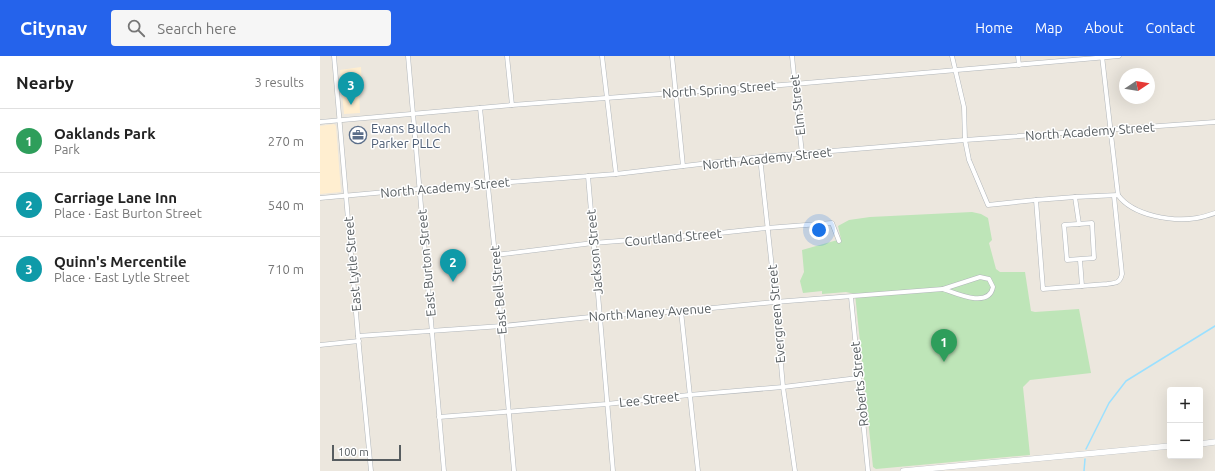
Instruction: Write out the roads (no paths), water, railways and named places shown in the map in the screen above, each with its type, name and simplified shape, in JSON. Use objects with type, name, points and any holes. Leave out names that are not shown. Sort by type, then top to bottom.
[{"type":"street","name":"East Lytle Street","points":[[334,56],[358,341],[371,471]]},
{"type":"street","name":"East Burton Street","points":[[408,56],[444,471]]},
{"type":"street","points":[[507,56],[512,105]]},
{"type":"street","points":[[602,56],[616,174]]},
{"type":"street","points":[[672,56],[683,166]]},
{"type":"street","name":"Elm Street","points":[[792,56],[802,154]]},
{"type":"street","points":[[952,56],[964,107],[965,140],[969,160],[988,205],[1075,197],[1116,196],[1128,206],[1160,217],[1183,219],[1197,218],[1215,213]]},
{"type":"street","points":[[1018,56],[1018,65]]},
{"type":"street","name":"North Spring Street","points":[[320,122],[1119,56]]},
{"type":"street","points":[[1036,200],[1043,289],[1117,282],[1121,279],[1122,274],[1112,130],[1102,57]]},
{"type":"street","name":"East Bell Street","points":[[480,108],[502,326],[514,471]]},
{"type":"street","name":"North Academy Street","points":[[320,198],[419,188],[616,174],[760,157],[965,140],[1215,122]]},
{"type":"street","name":"Evergreen Street","points":[[760,157],[783,387],[795,471]]},
{"type":"street","name":"Jackson Street","points":[[588,176],[613,471]]},
{"type":"street","points":[[1075,197],[1079,224]]},
{"type":"street","name":"Courtland Street","points":[[495,255],[593,243],[832,223],[840,241]]},
{"type":"street","points":[[1092,223],[1094,258],[1067,260],[1064,225],[1079,224],[1092,223]]},
{"type":"street","points":[[1080,260],[1082,286]]},
{"type":"street","points":[[980,277],[988,279],[993,287],[993,291],[989,295],[974,299],[943,289],[980,277]]},
{"type":"street","name":"North Maney Avenue","points":[[358,336],[502,326],[600,316],[681,311],[943,289]]},
{"type":"street","name":"Roberts Street","points":[[851,297],[868,471]]},
{"type":"street","points":[[681,311],[698,471]]},
{"type":"street","points":[[320,344],[358,341]]},
{"type":"street","name":"Lee Street","points":[[439,417],[607,404],[783,387],[858,378]]},
{"type":"street","points":[[1203,444],[1215,442]]},
{"type":"street","points":[[903,471],[1167,446]]},
{"type":"waterway","points":[[1086,449],[1109,403],[1126,381],[1215,326]]},
{"type":"waterway","points":[[1084,471],[1085,459]]},
{"type":"place","name":"Quinn's Mercentile","points":[[351,105]]},
{"type":"place","name":"Evans Bulloch Parker PLLC","points":[[358,135]]},
{"type":"place","name":"Carriage Lane Inn","points":[[453,282]]},
{"type":"place","name":"Oaklands Park","points":[[944,362]]}]
